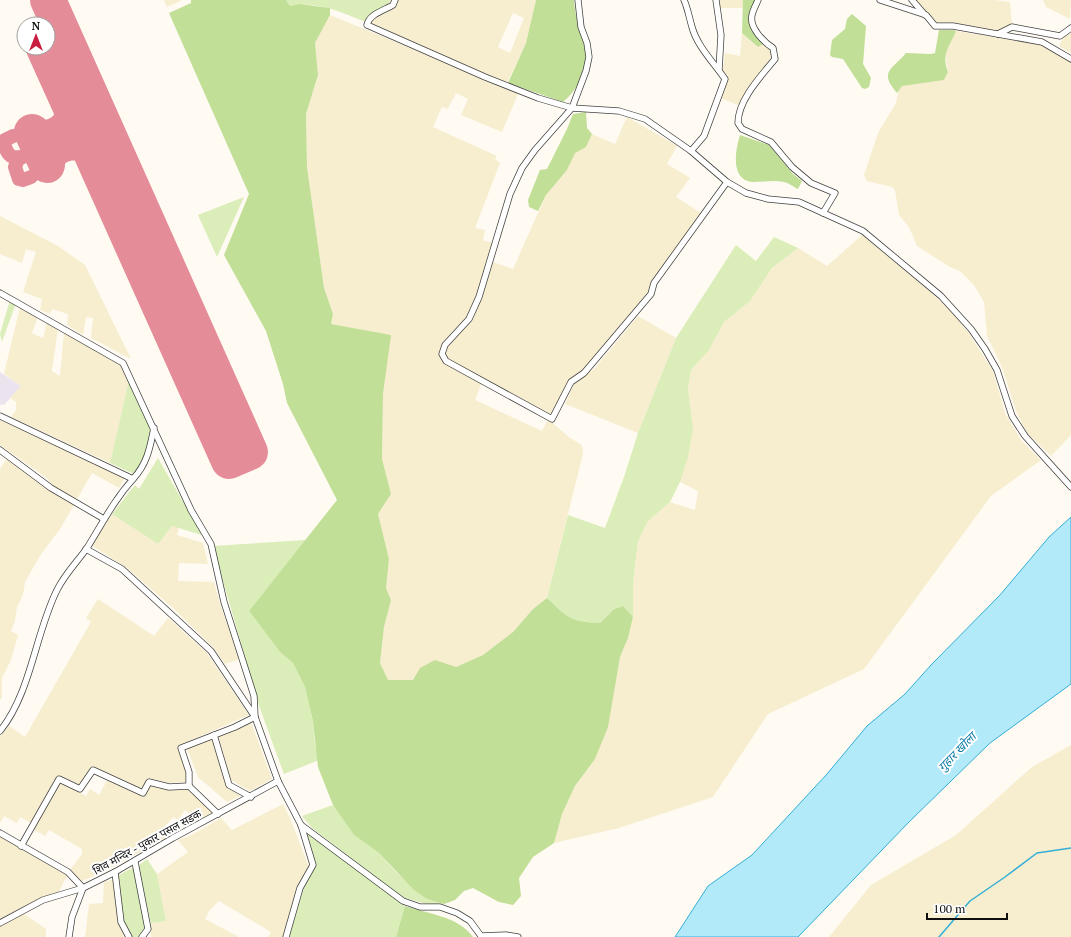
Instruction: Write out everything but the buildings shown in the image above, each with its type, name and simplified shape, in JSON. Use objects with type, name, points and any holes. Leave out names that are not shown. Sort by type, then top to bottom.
[{"type":"street","points":[[395,0],[393,5],[376,14],[369,20],[367,25],[492,80],[538,98],[572,108],[619,111],[645,119],[691,151],[727,182],[746,193],[768,199],[799,202],[863,231],[916,274],[954,309],[985,349],[997,370],[1012,416],[1024,436],[1071,487]]},
{"type":"street","points":[[578,0],[581,27],[588,43],[589,57],[586,71],[572,108],[535,150],[522,168],[510,194],[479,297],[469,319],[445,345],[442,354],[446,360],[552,418],[571,382],[584,373],[651,294],[654,283],[727,182]]},
{"type":"street","points":[[684,0],[697,38],[726,79],[704,136],[691,151]]},
{"type":"street","points":[[716,0],[722,35],[719,70]]},
{"type":"street","points":[[758,0],[751,16],[754,27],[762,40],[773,48],[775,59],[745,99],[740,110],[738,123],[742,129],[771,142],[792,167],[812,183],[835,192],[823,213]]},
{"type":"street","points":[[880,0],[926,15]]},
{"type":"street","points":[[912,0],[935,26],[953,26],[1042,42],[1071,58]]},
{"type":"street","points":[[998,34],[1012,27],[1060,36],[1071,28]]},
{"type":"street","points":[[0,293],[123,363],[191,510],[211,544],[224,602],[254,696],[255,717]]},
{"type":"street","points":[[0,416],[133,479]]},
{"type":"street","points":[[0,731],[8,721],[25,680],[38,639],[57,590],[70,568],[86,549],[104,519],[133,479],[143,469],[148,456],[154,428]]},
{"type":"street","points":[[0,450],[51,488],[104,519]]},
{"type":"street","points":[[86,549],[122,569],[211,651],[255,717],[278,781],[301,825],[313,865],[300,888],[286,937]]},
{"type":"street","points":[[218,814],[189,786],[188,772],[181,748],[255,717]]},
{"type":"street","points":[[214,735],[229,785],[251,797]]},
{"type":"street","points":[[21,846],[59,779],[80,789],[93,770],[143,793],[149,782],[168,787],[189,786]]},
{"type":"street","name":"शिव मन्दिर - पुकार पसल सडक","points":[[0,923],[43,900],[82,888],[135,862],[173,838],[278,781]]},
{"type":"street","points":[[301,825],[402,901],[420,907],[440,907],[458,913],[470,921],[482,936],[506,935],[518,937]]},
{"type":"street","points":[[0,834],[68,872],[82,888],[72,917],[68,937]]},
{"type":"street","points":[[135,862],[148,929],[142,937]]},
{"type":"street","points":[[115,872],[121,922],[129,937]]},
{"type":"shaded area","points":[[164,0],[182,0],[167,7]]},
{"type":"shaded area","points":[[390,0],[536,0],[526,43],[507,83],[366,22],[369,16],[375,11],[384,8],[389,4]],"holes":[[[513,13],[524,18],[510,53],[498,47]]]},
{"type":"shaded area","points":[[719,0],[743,0],[744,8],[720,8]]},
{"type":"shaded area","points":[[914,0],[994,0],[1010,2],[1012,26],[997,31],[936,23]]},
{"type":"shaded area","points":[[1043,0],[1071,0],[1070,19],[1046,7]]},
{"type":"shaded area","points":[[330,15],[518,94],[502,132],[461,115],[468,99],[456,93],[448,109],[442,107],[433,127],[497,156],[495,159],[500,163],[475,228],[485,230],[483,240],[493,243],[477,296],[468,317],[439,352],[443,359],[482,382],[475,400],[542,431],[548,419],[570,438],[582,445],[583,454],[547,598],[533,609],[513,632],[483,655],[456,667],[420,668],[413,680],[388,681],[380,663],[384,627],[391,600],[386,588],[389,559],[378,514],[391,494],[382,459],[383,394],[390,335],[331,324],[333,314],[324,288],[307,167],[306,114],[318,75],[315,43]]},
{"type":"shaded area","points":[[956,31],[1041,45],[1071,62],[1071,435],[1051,456],[1027,433],[1016,411],[1002,367],[987,336],[984,302],[974,285],[960,271],[950,267],[917,246],[909,227],[899,215],[895,190],[892,187],[867,181],[864,175],[878,133],[896,103],[899,89],[902,86],[916,83],[944,80],[948,72],[945,54]]},
{"type":"shaded area","points":[[742,33],[758,47],[763,44],[772,49],[773,58],[740,106],[721,98],[728,75],[723,71],[725,53],[740,56]]},
{"type":"shaded area","points":[[1071,33],[1071,53],[1059,46],[1064,37]]},
{"type":"shaded area","points":[[627,117],[677,146],[667,164],[690,178],[676,197],[701,213],[663,269],[649,293],[583,371],[570,381],[552,415],[447,359],[445,350],[473,320],[493,262],[513,269],[546,195],[567,170],[575,152],[586,147],[592,134],[615,144]]},
{"type":"shaded area","points":[[0,216],[58,246],[85,265],[131,359],[91,338],[93,318],[86,317],[83,335],[67,325],[68,314],[52,309],[50,314],[40,310],[42,299],[23,292],[36,252],[26,249],[22,263],[0,254]]},
{"type":"shaded area","points":[[862,235],[912,275],[951,311],[968,332],[993,371],[1005,413],[1021,440],[1041,460],[991,496],[864,669],[768,714],[713,797],[619,828],[554,843],[562,814],[575,786],[595,759],[620,657],[628,638],[633,617],[633,583],[638,541],[648,521],[670,502],[695,510],[698,491],[680,482],[693,428],[688,388],[691,370],[709,350],[724,322],[750,301],[772,268],[798,248],[827,266]]},
{"type":"shaded area","points":[[20,307],[38,316],[32,333],[43,338],[47,322],[58,328],[52,371],[60,376],[64,332],[121,365],[129,380],[110,463],[11,417],[16,410],[16,402],[10,398],[21,386],[4,374]]},
{"type":"shaded area","points":[[638,316],[676,338],[638,433],[565,404],[574,384],[595,368]]},
{"type":"shaded area","points":[[0,372],[21,386],[4,405],[1,404],[0,406]]},
{"type":"shaded area","points":[[0,420],[125,477],[119,488],[92,473],[77,499],[52,485],[47,478],[0,445]]},
{"type":"shaded area","points":[[7,458],[59,497],[74,505],[60,529],[41,554],[25,582],[23,595],[17,607],[15,621],[11,631],[18,635],[11,660],[2,678],[2,698],[0,700],[0,469]]},
{"type":"shaded area","points":[[112,514],[158,544],[172,526],[179,528],[177,535],[203,543],[208,564],[179,563],[178,581],[214,582],[221,607],[240,659],[225,664],[214,648],[172,607],[127,568],[91,545]]},
{"type":"shaded area","points":[[98,599],[154,636],[168,618],[206,652],[249,715],[180,745],[188,772],[187,782],[169,783],[149,778],[142,790],[92,766],[80,786],[58,776],[31,823],[20,817],[17,823],[4,816],[0,823],[0,736],[9,726],[25,737],[91,622],[86,618]]},
{"type":"shaded area","points":[[251,722],[272,779],[250,791],[231,780],[218,736]]},
{"type":"shaded area","points":[[213,739],[228,785],[244,794],[227,802],[198,777],[187,748]]},
{"type":"shaded area","points":[[1071,745],[1071,937],[829,937],[871,885],[956,835],[1032,767]]},
{"type":"shaded area","points":[[108,779],[145,796],[151,784],[188,788],[214,812],[198,821],[185,810],[178,820],[173,817],[160,832],[168,837],[103,872],[82,881],[70,870],[82,854],[82,849],[49,830],[45,836],[33,829],[61,782],[86,796],[90,789],[99,795]]},
{"type":"shaded area","points":[[283,804],[309,867],[297,889],[283,937],[268,937],[271,932],[219,901],[210,910],[205,919],[239,937],[151,937],[151,923],[166,921],[157,874],[188,852],[178,840],[190,836],[221,818],[232,830]]},
{"type":"shaded area","points":[[0,835],[68,874],[58,893],[41,899],[0,920]]},
{"type":"shaded area","points":[[114,879],[119,923],[126,937],[85,937],[89,904],[103,903],[104,882]]},
{"type":"shaded area","points":[[24,914],[46,929],[46,937],[0,937],[0,926]]},
{"type":"green space","points":[[191,0],[286,0],[290,6],[300,4],[330,8],[330,15],[315,43],[318,75],[306,114],[307,167],[324,288],[333,314],[331,324],[391,335],[383,394],[382,459],[391,494],[378,514],[389,559],[386,588],[391,600],[384,627],[380,663],[388,680],[413,680],[420,668],[435,660],[456,667],[483,655],[513,632],[533,609],[547,598],[570,618],[576,620],[600,623],[614,609],[623,606],[633,617],[628,638],[620,657],[608,727],[595,759],[575,786],[562,814],[554,843],[533,857],[519,878],[521,896],[513,905],[499,902],[473,888],[464,891],[455,900],[444,904],[427,899],[414,890],[379,853],[354,835],[333,805],[318,767],[313,721],[305,687],[293,663],[280,652],[249,611],[337,500],[287,403],[283,384],[266,331],[224,255],[249,194],[169,13],[191,3]]},
{"type":"green space","points":[[286,0],[390,0],[386,7],[372,14],[366,22],[329,8],[310,5],[290,6]]},
{"type":"green space","points":[[536,0],[574,0],[586,55],[584,70],[578,85],[563,102],[508,83],[526,43]]},
{"type":"green space","points":[[743,0],[756,0],[751,14],[751,19],[753,27],[763,44],[758,47],[742,33]]},
{"type":"green space","points":[[852,14],[866,26],[863,64],[871,78],[869,87],[865,89],[862,88],[843,59],[832,57],[830,55],[832,40],[845,29],[847,19]]},
{"type":"green space","points":[[939,30],[956,31],[947,51],[945,60],[948,72],[944,80],[902,86],[897,93],[891,86],[888,75],[892,67],[906,53],[935,53]]},
{"type":"green space","points":[[586,112],[587,128],[592,134],[586,147],[575,153],[567,170],[546,195],[538,211],[529,207],[528,200],[540,170],[547,169],[573,114]]},
{"type":"green space","points":[[740,135],[769,145],[793,174],[802,181],[798,189],[784,182],[753,182],[745,180],[740,176],[737,170],[736,155]]},
{"type":"green space","points":[[244,197],[217,257],[198,215]]},
{"type":"green space","points":[[774,237],[798,248],[772,268],[750,301],[724,322],[709,350],[691,370],[688,388],[693,428],[688,457],[680,482],[670,502],[648,521],[638,541],[633,583],[633,617],[623,606],[614,609],[600,623],[570,618],[547,598],[568,515],[605,528],[624,477],[638,433],[676,338],[736,245],[756,261]]},
{"type":"green space","points":[[10,300],[16,303],[2,342],[0,334]]},
{"type":"green space","points":[[129,380],[150,425],[149,445],[145,458],[134,474],[110,463]]},
{"type":"green space","points":[[158,458],[202,535],[172,526],[158,544],[112,514],[135,485],[139,489]]},
{"type":"green space","points":[[306,540],[249,611],[280,652],[293,663],[305,687],[313,721],[315,744],[319,760],[284,774],[259,706],[213,546]]},
{"type":"green space","points":[[333,805],[354,835],[379,853],[397,873],[427,899],[444,904],[426,904],[402,897],[312,828],[302,816]]},
{"type":"green space","points":[[306,832],[405,906],[396,937],[289,937],[304,888],[315,866]]},
{"type":"green space","points":[[147,859],[157,874],[166,921],[151,923],[138,866]]},
{"type":"green space","points":[[134,867],[146,927],[140,937],[131,937],[124,922],[117,876]]},
{"type":"green space","points":[[405,906],[451,920],[467,930],[473,937],[396,937]]},
{"type":"water","name":"गुहार खोला","points":[[1071,517],[1071,684],[990,743],[909,822],[798,937],[675,937],[708,886],[752,855],[827,774],[867,726],[905,694],[931,665],[1000,595],[1049,537]]},
{"type":"waterway","points":[[939,937],[970,901],[1037,853],[1071,848]]},
{"type":"taxiway","points":[[31,177],[23,180],[19,179],[15,167],[18,159],[71,135],[78,128],[82,120],[81,102],[65,68]]},
{"type":"taxiway","points":[[71,135],[81,134],[95,140],[105,154],[115,178]]},
{"type":"taxiway","points":[[13,136],[5,140],[4,144],[9,155],[20,157]]},
{"type":"runway","points":[[48,0],[55,16]]},
{"type":"runway","points":[[48,56],[72,110],[72,116],[71,122],[58,135],[40,138],[32,132],[47,165],[47,159],[55,148],[76,142],[88,146],[229,461],[250,452],[56,18]]}]
